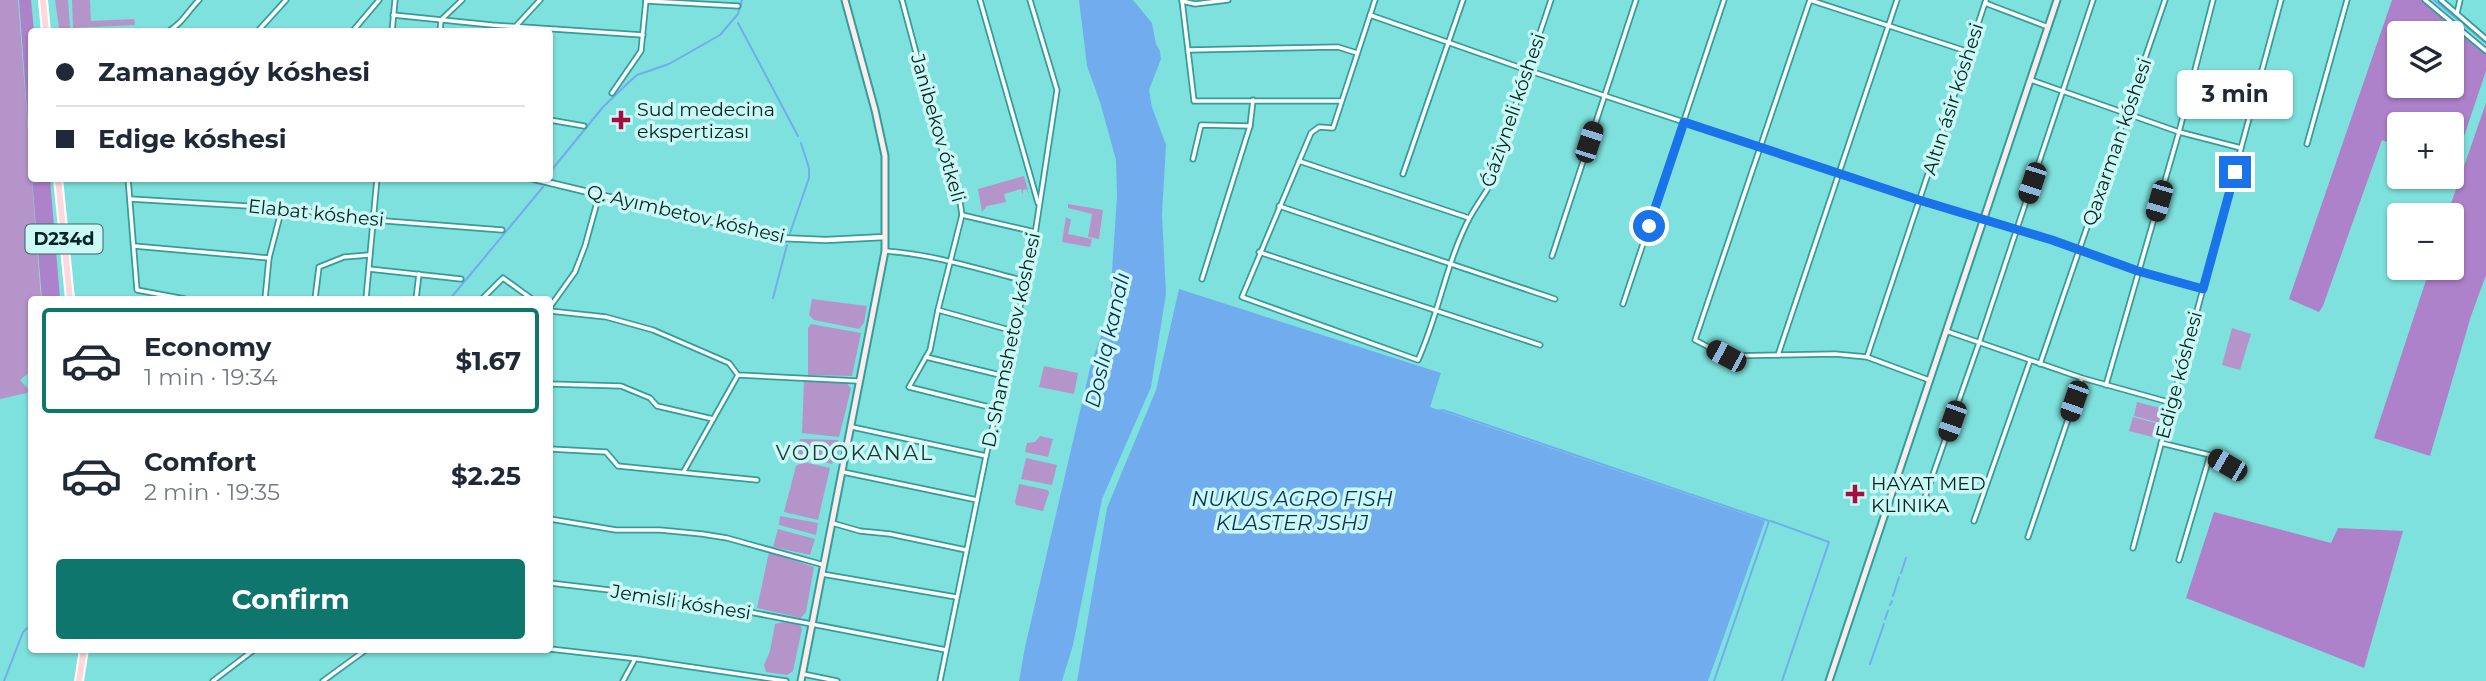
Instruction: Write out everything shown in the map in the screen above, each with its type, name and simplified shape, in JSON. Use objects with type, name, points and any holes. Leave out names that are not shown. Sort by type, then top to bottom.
[{"type":"main road","points":[[43,0],[46,28]]},
{"type":"main road","points":[[802,677],[885,251],[885,156],[845,0]]},
{"type":"main road","points":[[1829,681],[2057,0]]},
{"type":"main road","name":"D234d","points":[[58,182],[70,296]]},
{"type":"main road","points":[[79,681],[83,653]]},
{"type":"street","points":[[174,28],[182,23],[186,14],[199,0]]},
{"type":"street","points":[[261,28],[286,0]]},
{"type":"street","points":[[355,28],[379,0]]},
{"type":"street","points":[[391,28],[395,0]]},
{"type":"street","points":[[440,28],[441,20],[462,0]]},
{"type":"street","points":[[516,26],[540,0]]},
{"type":"street","points":[[612,93],[641,51],[646,0],[738,5]]},
{"type":"street","name":"Janibekov ótkeli","points":[[902,0],[947,169],[957,182],[962,215]]},
{"type":"street","points":[[980,0],[1039,208]]},
{"type":"street","name":"D. Shamshetov kóshesi","points":[[940,681],[976,500],[1026,281],[1057,90],[1030,0]]},
{"type":"street","points":[[1228,0],[1195,4],[1182,0],[1194,101],[1341,101]]},
{"type":"street","points":[[1375,0],[1333,128],[1319,127],[1311,133],[1259,252],[1540,345]]},
{"type":"street","points":[[1403,174],[1463,0]]},
{"type":"street","name":"Ǵáziyneli kóshesi","points":[[1259,252],[1242,297],[1418,360],[1469,218],[1487,190],[1550,0]]},
{"type":"street","points":[[1552,256],[1636,0]]},
{"type":"street","points":[[1623,304],[1724,0]]},
{"type":"street","points":[[1929,380],[1867,357],[1835,354],[1726,356],[1695,340],[1810,0],[1969,52]]},
{"type":"street","points":[[1778,355],[1897,0]]},
{"type":"street","points":[[1924,500],[2093,0]]},
{"type":"street","name":"Qaxarman kóshesi","points":[[2040,364],[2165,0]]},
{"type":"street","points":[[2106,385],[2179,132],[2213,0]]},
{"type":"street","name":"Edige kóshesi","points":[[2133,548],[2281,0]]},
{"type":"street","points":[[2307,144],[2347,0]]},
{"type":"street","points":[[2425,0],[2486,51]]},
{"type":"street","points":[[2441,0],[2486,39]]},
{"type":"street","points":[[2456,13],[2460,0]]},
{"type":"street","points":[[1985,1],[2048,27]]},
{"type":"street","name":"Altın ásir kóshesi","points":[[1867,357],[1985,1]]},
{"type":"street","points":[[393,15],[529,28]]},
{"type":"street","points":[[1370,15],[1760,148],[2017,229],[2138,271],[2203,289]]},
{"type":"street","points":[[553,31],[643,36]]},
{"type":"street","points":[[1189,50],[1338,47],[1357,53]]},
{"type":"street","points":[[2031,80],[2179,132],[2241,148]]},
{"type":"street","points":[[1202,279],[1250,126],[1254,100]]},
{"type":"street","points":[[553,121],[584,126]]},
{"type":"street","points":[[1194,159],[1200,125],[1250,126]]},
{"type":"street","points":[[1299,160],[1469,218]]},
{"type":"street","points":[[128,182],[137,290],[160,296]]},
{"type":"street","points":[[366,296],[377,182]]},
{"type":"street","name":"Q. Ayımbetov kóshesi","points":[[546,182],[779,238],[826,240],[885,237]]},
{"type":"street","points":[[553,305],[575,272],[599,195]]},
{"type":"street","name":"Elabat kóshesi","points":[[130,199],[282,208],[373,220],[502,230]]},
{"type":"street","points":[[1279,206],[1555,299]]},
{"type":"street","points":[[265,296],[269,258],[282,208]]},
{"type":"street","points":[[997,409],[909,387],[930,350],[962,215],[1035,232]]},
{"type":"street","points":[[134,246],[269,258]]},
{"type":"street","points":[[885,251],[950,262],[1026,281]]},
{"type":"street","points":[[316,296],[318,267],[344,257],[370,255]]},
{"type":"street","points":[[369,269],[461,279]]},
{"type":"street","points":[[416,296],[419,274]]},
{"type":"street","points":[[485,296],[503,278],[527,296]]},
{"type":"street","points":[[553,309],[606,317],[653,330],[729,363],[738,375]]},
{"type":"street","points":[[938,310],[1014,331]]},
{"type":"street","points":[[1946,331],[2082,378],[2172,403]]},
{"type":"street","points":[[926,357],[1004,376]]},
{"type":"street","points":[[1974,521],[2030,360]]},
{"type":"street","points":[[738,375],[860,381]]},
{"type":"street","points":[[684,472],[738,375]]},
{"type":"street","points":[[2028,537],[2082,378]]},
{"type":"street","points":[[553,384],[621,386],[650,398],[657,406],[713,419]]},
{"type":"street","points":[[852,427],[986,456]]},
{"type":"street","points":[[2161,443],[2210,455],[2227,465]]},
{"type":"street","points":[[553,449],[606,453],[618,466],[757,480]]},
{"type":"street","points":[[2179,560],[2210,455]]},
{"type":"street","points":[[842,472],[976,500]]},
{"type":"street","points":[[553,519],[617,530],[660,530],[727,538],[824,565]]},
{"type":"street","points":[[832,523],[860,531],[890,534],[966,550]]},
{"type":"street","points":[[822,574],[956,597]]},
{"type":"street","name":"Jemisli kóshesi","points":[[553,583],[677,598],[946,650]]},
{"type":"street","points":[[553,649],[786,681]]},
{"type":"street","points":[[213,681],[250,653]]},
{"type":"street","points":[[323,681],[362,653]]},
{"type":"street","points":[[623,681],[635,659]]},
{"type":"street","points":[[802,677],[838,681]]},
{"type":"shaded area","points":[[0,0],[18,0],[28,130],[28,182],[32,182],[41,296],[28,296],[28,373],[20,380],[28,389],[28,393],[0,399]]},
{"type":"shaded area","points":[[19,0],[31,0],[34,28],[28,28],[28,124]]},
{"type":"shaded area","points":[[55,0],[68,0],[70,28],[59,28]]},
{"type":"shaded area","points":[[72,0],[90,0],[91,21],[134,19],[135,25],[73,28]]},
{"type":"shaded area","points":[[2392,0],[2421,0],[2446,21],[2387,21],[2387,98],[2464,98],[2464,36],[2486,55],[2486,71],[2464,136],[2464,112],[2387,112],[2387,142],[2382,140],[2319,312],[2289,299]]},
{"type":"shaded area","points":[[2486,103],[2486,275],[2471,316],[2430,456],[2374,438],[2426,280],[2464,280],[2464,203],[2451,203],[2456,189],[2464,189],[2464,166]]},
{"type":"shaded area","points":[[1024,176],[1029,194],[1026,189],[1023,190],[1023,195],[1021,189],[1004,194],[1006,202],[987,206],[982,212],[978,189]]},
{"type":"shaded area","points":[[32,182],[50,182],[60,296],[42,296]]},
{"type":"shaded area","points":[[1068,204],[1103,210],[1099,239],[1088,237],[1092,214],[1068,208]]},
{"type":"shaded area","points":[[1066,217],[1071,220],[1068,234],[1092,239],[1090,247],[1062,242]]},
{"type":"shaded area","points":[[812,299],[867,306],[864,323],[859,329],[814,320],[809,315]]},
{"type":"shaded area","points":[[811,324],[861,333],[852,376],[808,375],[808,328]]},
{"type":"shaded area","points":[[2232,328],[2251,334],[2240,370],[2222,365]]},
{"type":"shaded area","points":[[1044,366],[1078,373],[1074,394],[1039,387]]},
{"type":"shaded area","points":[[804,381],[847,383],[851,389],[839,437],[802,433]]},
{"type":"shaded area","points":[[2137,402],[2164,409],[2160,423],[2134,416]]},
{"type":"shaded area","points":[[2133,417],[2160,424],[2156,438],[2129,431]]},
{"type":"shaded area","points":[[1040,436],[1053,439],[1048,457],[1025,452],[1027,443],[1035,442]]},
{"type":"shaded area","points":[[800,439],[838,440],[840,443],[836,460],[831,464],[797,453]]},
{"type":"shaded area","points":[[1026,458],[1057,465],[1052,485],[1021,479]]},
{"type":"shaded area","points":[[803,462],[830,468],[818,520],[784,512],[796,466]]},
{"type":"shaded area","points":[[1019,484],[1048,490],[1043,511],[1016,505]]},
{"type":"shaded area","points":[[2214,512],[2331,543],[2338,528],[2403,531],[2364,668],[2186,598]]},
{"type":"shaded area","points":[[780,516],[818,523],[816,535],[779,525]]},
{"type":"shaded area","points":[[778,529],[815,539],[810,555],[773,547]]},
{"type":"shaded area","points":[[769,552],[814,567],[806,612],[801,618],[757,608]]},
{"type":"shaded area","points":[[788,621],[799,623],[802,629],[793,671],[787,675],[766,672],[764,665],[770,651],[775,624]]},
{"type":"water","name":"Doslıq kanalı","points":[[1079,0],[1133,0],[1152,23],[1161,59],[1149,90],[1152,107],[1166,145],[1162,214],[1166,294],[1151,387],[1102,499],[1073,645],[1062,681],[1019,681],[1091,364],[1110,302],[1117,196],[1116,160],[1087,66]]},
{"type":"water","name":"NUKUS AGRO FISH KLASTER JSHJ","points":[[1179,289],[1441,373],[1430,407],[1765,521],[1708,681],[1077,681],[1107,508],[1156,390]]},
{"type":"waterway","points":[[553,168],[603,107],[629,82],[637,75],[669,64],[720,35],[738,14],[742,0]]},
{"type":"waterway","points":[[2434,0],[2486,43]]},
{"type":"waterway","points":[[738,23],[798,136]]},
{"type":"waterway","points":[[790,233],[809,178],[809,168],[801,143]]},
{"type":"waterway","points":[[452,296],[543,187]]},
{"type":"waterway","points":[[773,298],[787,245]]},
{"type":"waterway","points":[[1437,411],[1443,410],[1769,521],[1714,681]]},
{"type":"waterway","points":[[1771,521],[1829,542],[1782,681]]},
{"type":"waterway","points":[[1901,573],[1906,558]]},
{"type":"waterway","points":[[1893,596],[1899,577]]},
{"type":"waterway","points":[[1890,605],[1892,601]]},
{"type":"waterway","points":[[1885,619],[1888,611]]},
{"type":"waterway","points":[[1870,664],[1884,624]]},
{"type":"waterway","points":[[4,681],[23,632],[28,628]]},
{"type":"place","name":"Sud medecina ekspertizası","points":[[621,120]]},
{"type":"place","name":"HAYAT MED KLINIKA","points":[[1855,494]]},
{"type":"district","name":"VODOKANAL","points":[[855,452]]},
{"type":"route","points":[[1649,226],[1684,122],[1919,200],[2052,240],[2138,271],[2203,289],[2235,172]]}]
